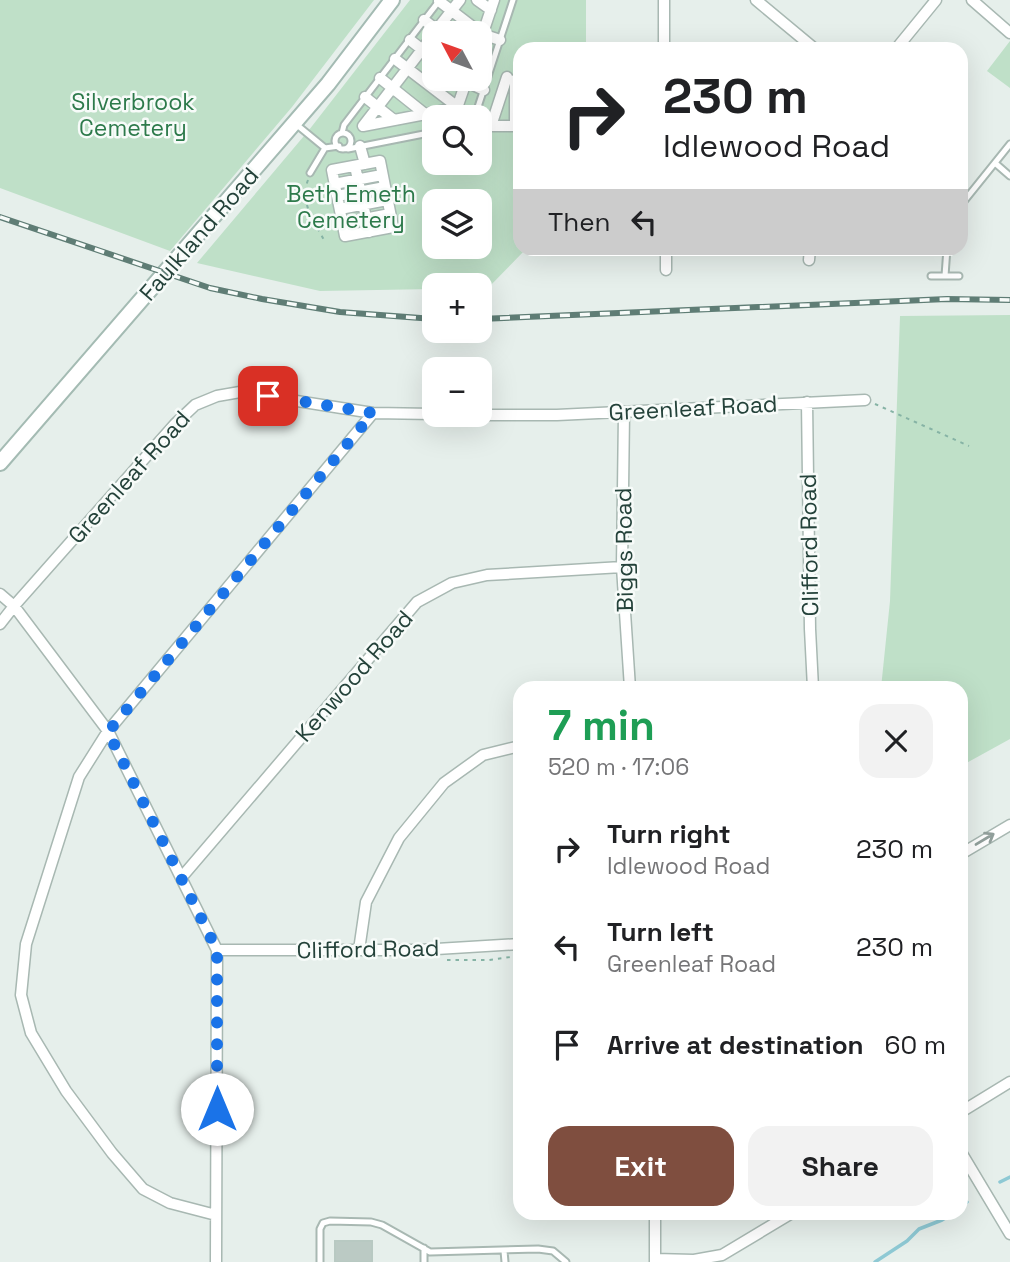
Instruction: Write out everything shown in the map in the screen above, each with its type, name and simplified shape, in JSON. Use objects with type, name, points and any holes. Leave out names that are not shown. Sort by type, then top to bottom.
[{"type":"main road","name":"Faulkland Road","points":[[0,463],[328,84],[392,0]]},
{"type":"street","points":[[445,21],[460,0]]},
{"type":"street","points":[[477,0],[492,5]]},
{"type":"street","points":[[664,0],[664,42]]},
{"type":"street","points":[[756,0],[807,42]]},
{"type":"street","points":[[902,42],[936,0]]},
{"type":"street","points":[[972,0],[1010,33]]},
{"type":"street","points":[[439,1],[463,21]]},
{"type":"street","points":[[492,39],[500,40]]},
{"type":"street","points":[[410,40],[422,49],[363,126],[422,115]]},
{"type":"street","points":[[395,59],[451,105]]},
{"type":"street","points":[[380,78],[422,112]]},
{"type":"street","points":[[492,114],[511,78],[513,86]]},
{"type":"street","points":[[365,97],[394,120]]},
{"type":"street","points":[[499,101],[513,101]]},
{"type":"street","points":[[492,129],[513,126]]},
{"type":"street","points":[[360,146],[358,179],[369,232]]},
{"type":"street","points":[[380,161],[382,175],[393,227],[345,236],[332,170],[380,161]]},
{"type":"street","points":[[334,184],[382,175]]},
{"type":"street","points":[[337,196],[385,187]]},
{"type":"street","points":[[340,209],[387,200]]},
{"type":"street","points":[[343,223],[390,214]]},
{"type":"street","points":[[666,256],[666,270]]},
{"type":"street","points":[[809,256],[809,260]]},
{"type":"street","name":"Greenleaf Road","points":[[0,624],[174,424],[195,405],[217,396],[240,392],[373,413],[422,414]]},
{"type":"street","name":"Greenleaf Road","points":[[492,415],[624,413],[864,400]]},
{"type":"street","name":"Clifford Road","points":[[807,402],[813,681]]},
{"type":"street","points":[[216,1215],[170,1203],[143,1189],[112,1153],[66,1091],[32,1033],[21,995],[26,944],[79,776],[108,732],[373,413]]},
{"type":"street","name":"Biggs Road","points":[[624,413],[621,567],[629,681]]},
{"type":"street","name":"Kenwood Road","points":[[181,878],[417,603],[452,583],[487,575],[621,567]]},
{"type":"street","points":[[0,594],[14,606],[108,732],[217,950],[216,1262]]},
{"type":"street","points":[[359,950],[366,902],[398,838],[444,783],[483,755],[513,748]]},
{"type":"street","points":[[968,850],[1010,825]]},
{"type":"street","name":"Clifford Road","points":[[217,950],[420,950],[513,944]]},
{"type":"street","points":[[968,1108],[1010,1082]]},
{"type":"street","points":[[968,1164],[1010,1234]]},
{"type":"street","points":[[655,1220],[655,1261],[694,1260],[722,1255],[780,1220]]},
{"type":"lane","points":[[492,65],[513,0]]},
{"type":"lane","points":[[342,133],[344,125],[439,1]]},
{"type":"lane","points":[[295,122],[326,148]]},
{"type":"lane","points":[[339,146],[335,138],[342,133],[352,142],[348,149]]},
{"type":"lane","points":[[310,173],[326,148],[339,146],[348,149],[422,134]]},
{"type":"lane","points":[[968,196],[1010,144]]},
{"type":"lane","points":[[995,163],[1010,176]]},
{"type":"lane","points":[[945,276],[946,256]]},
{"type":"lane","points":[[931,276],[959,276]]},
{"type":"lane","points":[[320,1262],[320,1229],[323,1223],[330,1221],[371,1222],[382,1225],[430,1252],[553,1251],[566,1262]]},
{"type":"lane","points":[[424,1248],[424,1262]]},
{"type":"lane","points":[[504,1251],[505,1262]]},
{"type":"path","points":[[310,173],[305,187],[305,204],[326,242]]},
{"type":"path","points":[[864,400],[969,446]]},
{"type":"path","points":[[439,960],[489,960],[513,956]]},
{"type":"green space","name":"Silverbrook Cemetery","points":[[0,0],[374,0],[292,107],[170,251],[0,188]]},
{"type":"green space","name":"Beth Emeth Cemetery","points":[[410,0],[586,0],[586,42],[513,42],[513,256],[519,256],[492,284],[492,273],[422,273],[422,289],[320,291],[197,263],[309,130]]},
{"type":"green space","points":[[1010,41],[1010,88],[987,71]]},
{"type":"green space","points":[[1010,315],[1010,739],[968,762],[968,681],[882,681],[890,601],[900,316]]},
{"type":"building","points":[[335,1241],[372,1241],[372,1262],[335,1262]]},
{"type":"waterway","points":[[1000,1182],[1010,1177]]},
{"type":"waterway","points":[[875,1262],[907,1241],[919,1229],[942,1220]]},
{"type":"railway","points":[[0,217],[210,288],[340,312],[422,318]]},
{"type":"railway","points":[[492,318],[947,299],[1010,300]]},
{"type":"route","points":[[217,1109],[217,950],[108,732],[373,413],[268,396]]}]
